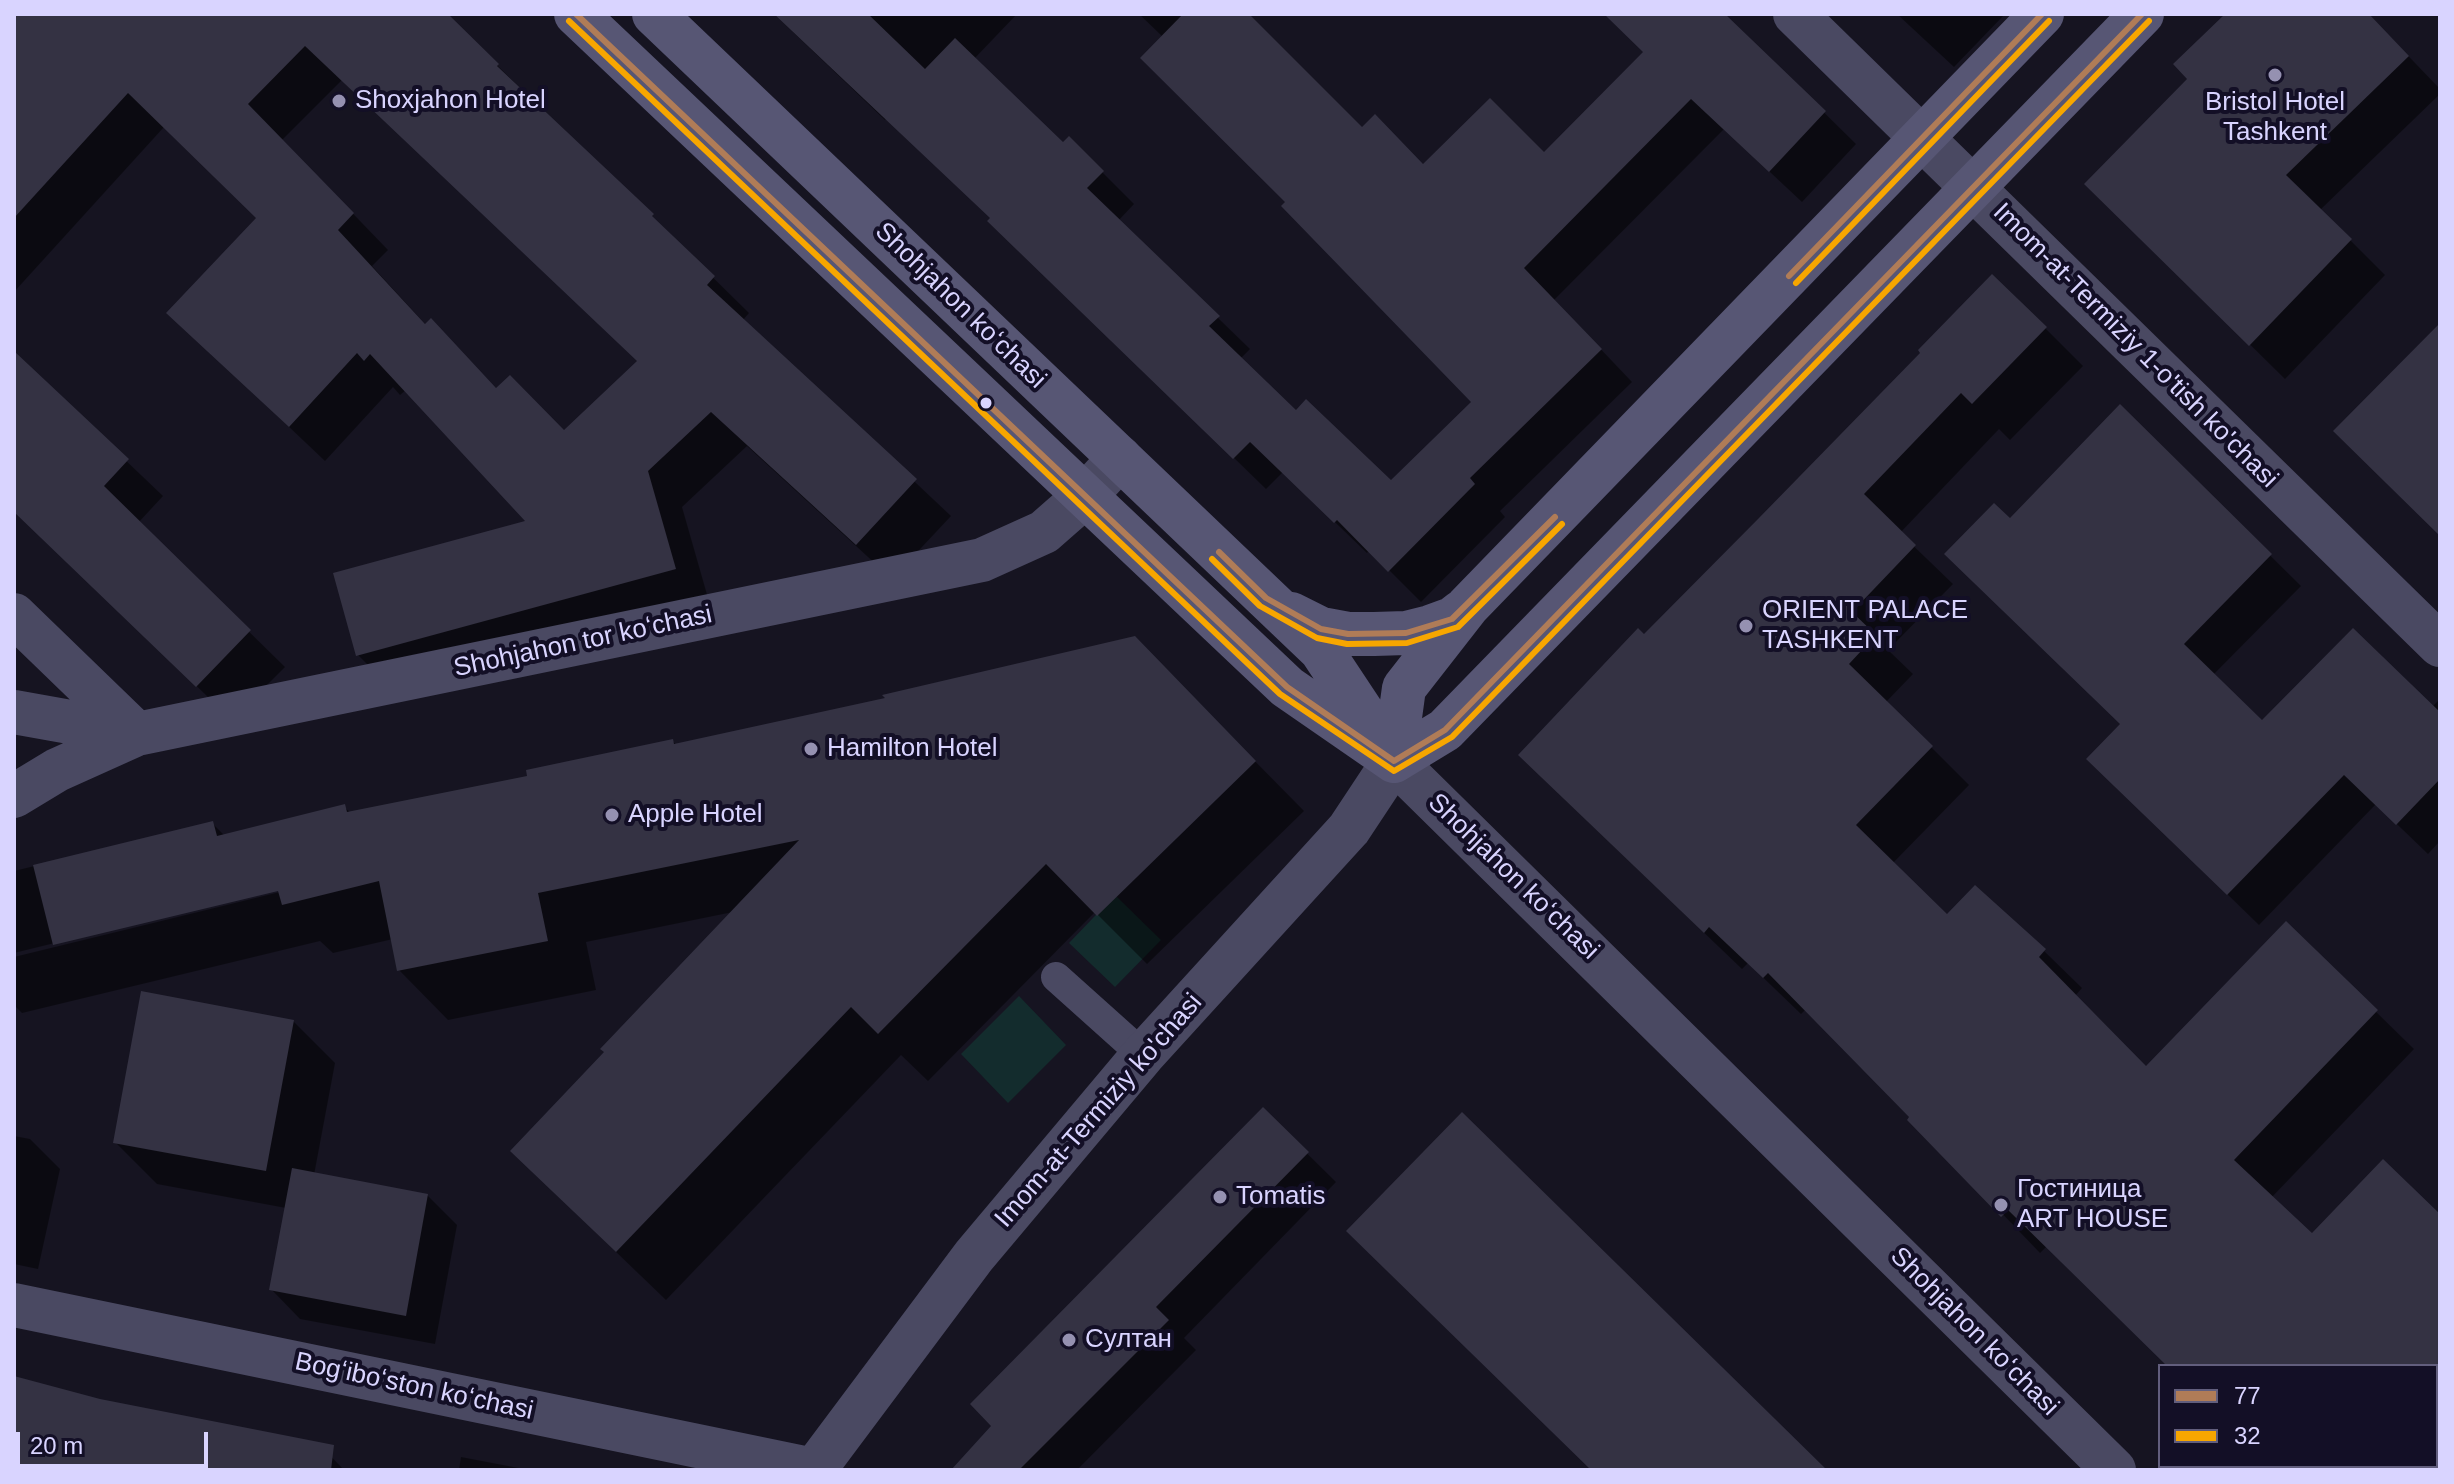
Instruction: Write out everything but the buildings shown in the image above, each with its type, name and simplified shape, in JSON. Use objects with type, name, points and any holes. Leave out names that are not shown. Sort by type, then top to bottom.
[{"type":"main road","name":"Shohjahon koʻchasi","points":[[576,14],[1287,687],[1394,761]]},
{"type":"main road","name":"Shohjahon koʻchasi","points":[[654,14],[1266,598]]},
{"type":"main road","name":"Imom-at-Termiziy ko'chasi","points":[[1394,761],[1404,688],[1466,608],[2042,14]]},
{"type":"main road","name":"Imom-at-Termiziy ko'chasi","points":[[1394,761],[1445,730],[2142,14]]},
{"type":"main road","name":"Imom-at-Termiziy ko'chasi","points":[[1266,598],[1321,629],[1348,634],[1406,633],[1452,619],[1466,608]]},
{"type":"main road","points":[[1266,598],[1321,650],[1394,761]]},
{"type":"street","name":"Imom-at-Termiziy 1-o'tish ko'chasi","points":[[1795,14],[2440,645]]},
{"type":"street","name":"Shohjahon tor koʻchasi","points":[[14,712],[137,734],[982,560],[1044,532],[1085,496],[1120,458]]},
{"type":"street","points":[[14,615],[137,734],[57,770],[14,796]]},
{"type":"street","name":"Imom-at-Termiziy ko'chasi","points":[[814,1470],[974,1256],[1143,1055],[1349,829],[1394,761]]},
{"type":"street","name":"Shohjahon koʻchasi","points":[[1394,761],[2114,1470]]},
{"type":"street","name":"Bogʻiboʻston koʻchasi","points":[[14,1305],[814,1470]]},
{"type":"lane","points":[[1056,977],[1143,1055]]},
{"type":"green space","points":[[1115,895],[1161,940],[1115,987],[1069,943]]},
{"type":"green space","points":[[1019,996],[1066,1045],[1008,1103],[961,1054]]},
{"type":"transit line","name":"77","points":[[576,14],[1287,687],[1394,761],[1445,730],[2142,14]]},
{"type":"transit line","name":"77","points":[[1789,276],[2042,14]]},
{"type":"transit line","name":"32","points":[[569,21],[1280,694],[1394,771],[1452,737],[2149,21]]},
{"type":"transit line","name":"32","points":[[1796,283],[2049,21]]},
{"type":"transit line","name":"77","points":[[1219,552],[1266,598],[1321,629],[1348,634],[1406,633],[1452,619],[1555,517]]},
{"type":"transit line","name":"32","points":[[1212,559],[1260,606],[1317,638],[1347,644],[1407,643],[1458,627],[1562,524]]},
{"type":"place","name":"Bristol Hotel Tashkent","points":[[2275,75]]},
{"type":"place","name":"Shoxjahon Hotel","points":[[339,101]]},
{"type":"place","name":"ORIENT PALACE TASHKENT","points":[[1746,626]]},
{"type":"place","name":"Hamilton Hotel","points":[[811,749]]},
{"type":"place","name":"Apple Hotel","points":[[612,815]]},
{"type":"place","name":"Tomatis","points":[[1220,1197]]},
{"type":"place","name":"Гостиница ART HOUSE","points":[[2001,1205]]},
{"type":"place","name":"Султан","points":[[1069,1340]]}]
